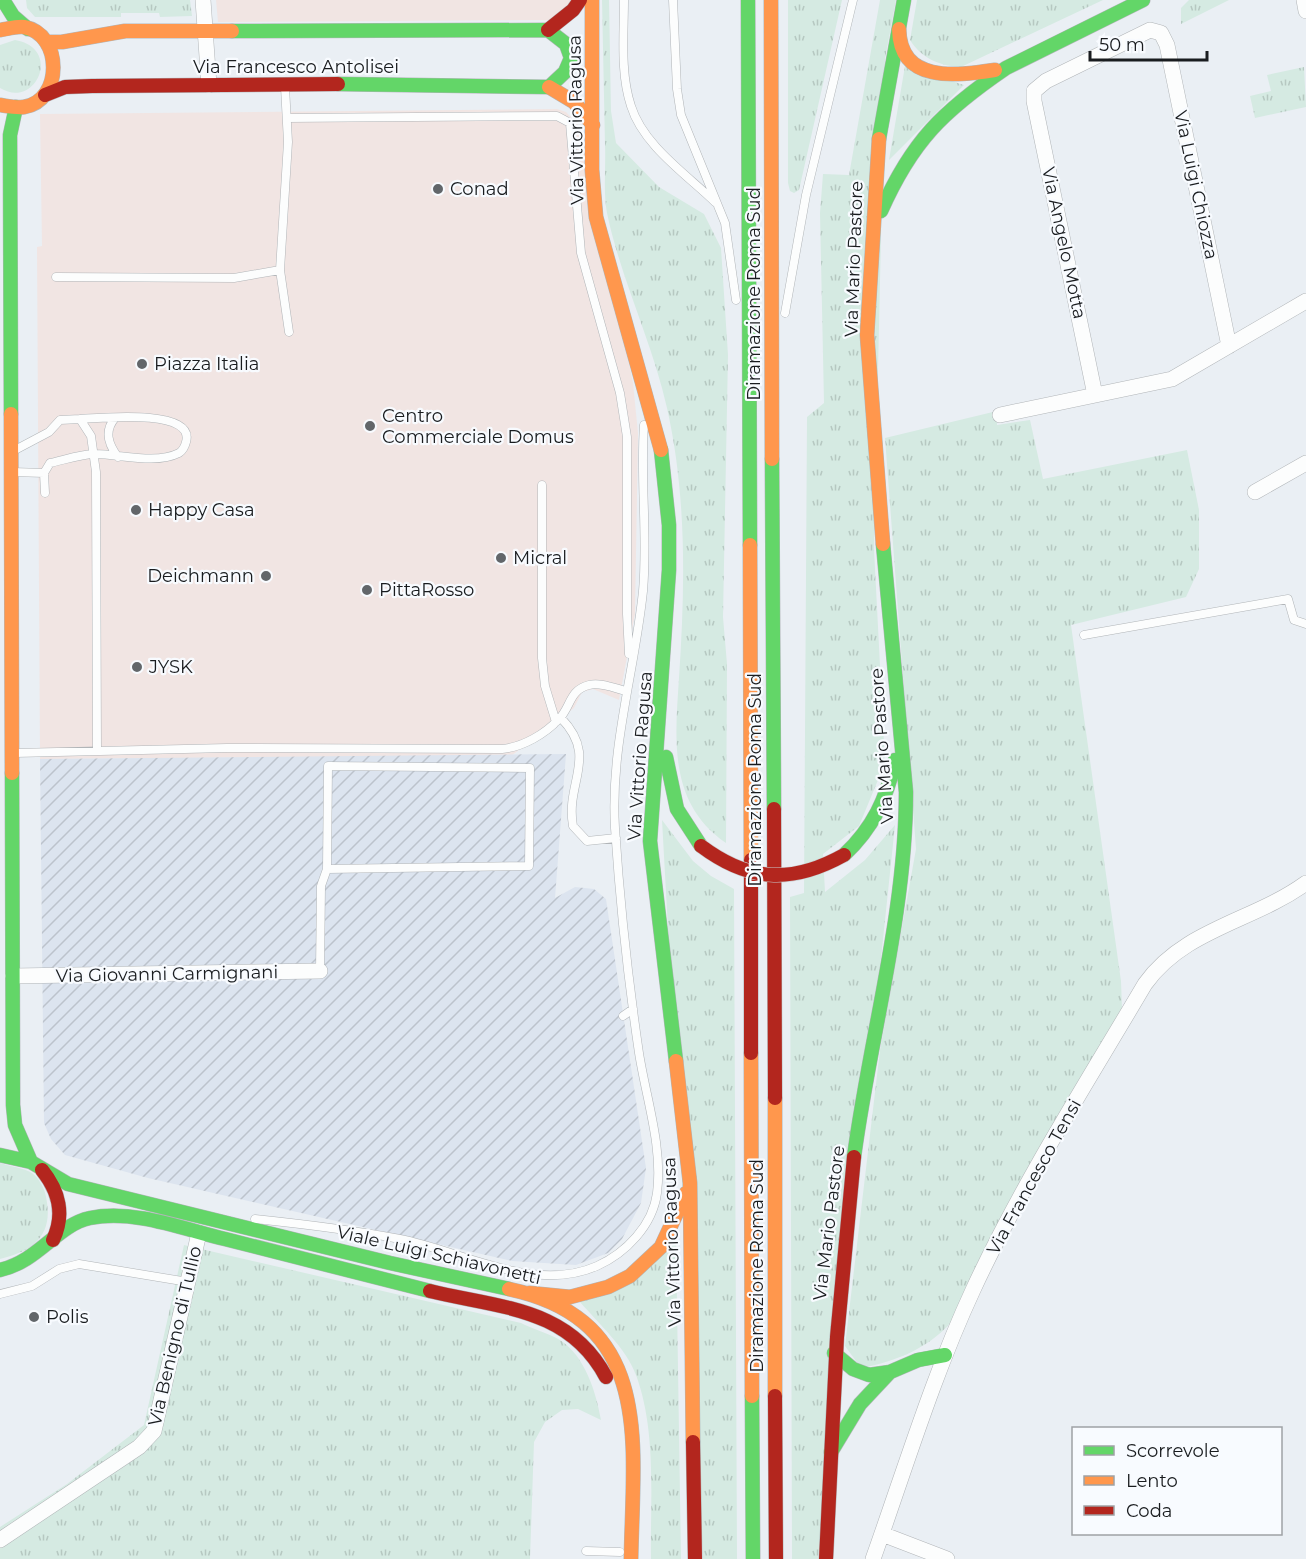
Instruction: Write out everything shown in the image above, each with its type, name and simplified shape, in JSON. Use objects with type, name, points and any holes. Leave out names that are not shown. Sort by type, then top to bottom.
[{"type":"main road","points":[[3,0],[13,16],[46,42],[54,57],[53,80],[45,95]]},
{"type":"main road","points":[[580,0],[573,10],[548,30],[568,45],[572,59],[567,71],[549,87],[574,102],[592,124]]},
{"type":"main road","name":"Via Vittorio Ragusa","points":[[592,0],[593,188],[597,218],[608,267],[648,394],[663,454],[669,523],[669,609],[652,797],[651,859],[681,1090],[690,1183],[695,1559]]},
{"type":"main road","name":"Diramazione Roma Sud","points":[[748,0],[753,1559]]},
{"type":"main road","name":"Diramazione Roma Sud","points":[[771,0],[776,1559]]},
{"type":"main road","points":[[870,257],[880,212],[897,172],[910,151],[949,109],[1006,68],[1143,0]]},
{"type":"main road","points":[[903,7],[899,42],[906,57],[920,69],[935,75],[951,76],[1006,68]]},
{"type":"main road","name":"Via Mario Pastore","points":[[826,1559],[834,1353],[851,1180],[905,848],[906,792],[874,452],[867,335],[879,134],[903,7]]},
{"type":"main road","points":[[0,30],[14,27],[28,29]]},
{"type":"main road","name":"Via Francesco Antolisei","points":[[46,42],[60,42],[116,32],[548,30]]},
{"type":"main road","name":"Via Francesco Antolisei","points":[[16,107],[35,102],[45,95],[70,86],[549,87]]},
{"type":"main road","points":[[0,105],[16,107],[10,135],[14,1116],[35,1165],[51,1181],[59,1204],[59,1226],[53,1240]]},
{"type":"main road","points":[[661,692],[667,773],[681,819],[701,846],[734,868],[778,877],[810,872],[844,855],[868,833],[888,794],[895,760],[898,704]]},
{"type":"main road","name":"Viale Luigi Schiavonetti","points":[[0,1155],[35,1165],[68,1184],[390,1263],[529,1293],[561,1305],[585,1322],[606,1346],[622,1376],[630,1401],[632,1424],[623,1557]]},
{"type":"main road","points":[[529,1293],[570,1297],[602,1290],[630,1276],[652,1257],[667,1237],[690,1183]]},
{"type":"main road","name":"Viale Luigi Schiavonetti","points":[[0,1270],[28,1262],[78,1222],[101,1216],[116,1216],[199,1233],[542,1317],[571,1332],[599,1364],[616,1401],[620,1434],[623,1557]]},
{"type":"main road","points":[[834,1353],[863,1374],[890,1372],[918,1360],[945,1355]]},
{"type":"main road","points":[[829,1455],[860,1404],[890,1372]]},
{"type":"street","points":[[203,0],[209,85]]},
{"type":"street","points":[[1304,0],[1306,11]]},
{"type":"street","name":"Via Luigi Chiozza","points":[[1034,92],[1046,81],[1134,36],[1155,29],[1164,37],[1229,346]]},
{"type":"street","name":"Via Angelo Motta","points":[[1034,92],[1095,395]]},
{"type":"street","points":[[1000,415],[1172,379],[1306,301]]},
{"type":"street","points":[[1255,492],[1306,463]]},
{"type":"street","name":"Via Francesco Tensi","points":[[873,1559],[945,1355],[980,1274],[1017,1202],[1150,976],[1169,957],[1192,942],[1276,902],[1306,883]]},
{"type":"street","name":"Via Giovanni Carmignani","points":[[13,976],[320,971]]},
{"type":"street","name":"Via Benigno di Tullio","points":[[0,1540],[139,1447],[151,1436],[156,1425],[199,1233]]},
{"type":"street","points":[[882,1534],[947,1559]]},
{"type":"lane","points":[[624,0],[624,73],[634,114],[650,138],[720,207]]},
{"type":"lane","points":[[673,0],[677,89],[681,115],[690,142],[720,207],[729,244],[737,314]]},
{"type":"lane","points":[[784,322],[803,211],[852,0]]},
{"type":"lane","points":[[285,85],[287,162],[280,270],[290,332]]},
{"type":"lane","points":[[287,118],[557,116],[570,123],[581,253],[620,393],[627,436],[627,614],[630,663]]},
{"type":"lane","points":[[56,277],[234,278],[280,270]]},
{"type":"lane","points":[[772,467],[777,373],[782,336]]},
{"type":"lane","points":[[740,338],[750,420]]},
{"type":"lane","points":[[177,1211],[372,1233],[536,1274],[568,1273],[597,1266],[625,1247],[648,1220],[657,1197],[657,1160],[633,1009],[616,838],[615,774],[643,588],[642,448],[648,394]]},
{"type":"lane","points":[[12,452],[49,432],[60,420],[115,418],[171,420],[183,429],[187,437],[186,445],[179,453],[153,457],[118,457],[95,454],[50,463],[44,473],[45,493]]},
{"type":"lane","points":[[115,418],[108,429],[108,436],[118,457]]},
{"type":"lane","points":[[80,419],[88,429],[95,454],[98,520],[98,750]]},
{"type":"lane","points":[[13,472],[44,473]]},
{"type":"lane","points":[[542,485],[542,658],[545,686],[558,720],[573,730],[579,745],[573,826],[587,841],[616,838]]},
{"type":"lane","points":[[1084,635],[1288,598],[1294,621],[1306,624]]},
{"type":"lane","points":[[13,753],[98,750],[502,749],[528,741],[558,720],[570,697],[586,686],[595,684],[626,691]]},
{"type":"lane","points":[[320,971],[321,886],[327,869],[328,766],[530,768],[529,866],[327,869]]},
{"type":"lane","points":[[622,1016],[633,1009]]},
{"type":"lane","points":[[0,1294],[32,1286],[59,1269],[80,1264],[188,1282]]},
{"type":"lane","points":[[586,1551],[623,1557]]},
{"type":"shaded area","points":[[216,0],[573,0],[553,20],[218,22]]},
{"type":"shaded area","points":[[557,109],[566,112],[580,127],[633,383],[638,433],[635,614],[619,700],[593,689],[582,692],[574,708],[511,756],[40,759],[37,247],[42,246],[40,114]]},
{"type":"shaded area","points":[[566,754],[555,898],[575,887],[594,889],[606,899],[646,1168],[641,1203],[622,1239],[608,1253],[576,1265],[512,1261],[148,1178],[65,1155],[51,1139],[44,1123],[40,759]]},
{"type":"green space","points":[[26,0],[190,0],[192,16],[160,17],[159,13],[121,13],[121,17],[35,17],[27,8]]},
{"type":"green space","points":[[602,0],[609,0],[611,111],[616,143],[659,187],[704,214],[721,248],[728,355],[723,617],[727,664],[726,843],[707,827],[694,809],[679,769],[676,724],[681,644],[683,543],[678,475],[674,441],[661,383],[620,262],[607,213]]},
{"type":"green space","points":[[788,0],[842,0],[799,190],[794,193],[790,191],[788,183]]},
{"type":"green space","points":[[880,0],[896,0],[885,59],[874,549],[885,763],[859,826],[823,854],[825,892],[865,860],[895,825],[818,1559],[792,1559],[790,897],[804,893],[807,417],[824,403],[820,213],[823,174],[849,175]]},
{"type":"green space","points":[[917,0],[1103,0],[961,67],[932,60],[920,52],[910,40]]},
{"type":"green space","points":[[1189,0],[1229,0],[1181,24],[1181,8]]},
{"type":"green space","points":[[15,40],[30,45],[38,54],[41,65],[39,75],[33,85],[24,91],[13,93],[0,88],[0,45]]},
{"type":"green space","points":[[905,66],[964,85],[889,160]]},
{"type":"green space","points":[[1304,67],[1306,107],[1255,118],[1250,96],[1271,91],[1267,75]]},
{"type":"green space","points":[[997,411],[997,425],[1030,420],[1043,479],[1187,450],[1199,510],[1199,569],[1186,597],[1071,625],[1121,981],[1122,1009],[955,1317],[936,1336],[913,1351],[888,1362],[861,1368],[845,1346],[880,1050],[916,849],[885,438]]},
{"type":"green space","points":[[662,820],[693,861],[711,876],[734,889],[737,1559],[703,1559]]},
{"type":"green space","points":[[0,1163],[35,1175],[44,1191],[48,1210],[44,1231],[39,1239],[23,1251],[0,1259]]},
{"type":"green space","points":[[676,1240],[681,1559],[651,1559],[650,1442],[643,1397],[632,1365],[626,1355],[580,1302]]},
{"type":"green space","points":[[184,1245],[521,1323],[560,1340],[569,1347],[583,1365],[588,1376],[601,1420],[578,1409],[562,1410],[545,1422],[534,1442],[530,1559],[0,1559],[0,1527],[67,1484],[144,1425]]},
{"type":"traffic: fast","points":[[3,0],[13,16],[28,29]]},
{"type":"traffic: fast","points":[[748,0],[750,545]]},
{"type":"traffic: fast","points":[[879,139],[904,0]]},
{"type":"traffic: fast","points":[[1006,68],[1143,0]]},
{"type":"traffic: fast","points":[[232,31],[548,30],[566,44],[571,58],[565,72],[549,87],[338,84]]},
{"type":"traffic: fast","points":[[881,211],[905,165],[932,129],[964,99],[1006,68]]},
{"type":"traffic: fast","points":[[11,414],[10,135],[16,107]]},
{"type":"traffic: fast","points":[[661,450],[669,525],[669,570],[650,841],[676,1061]]},
{"type":"traffic: fast","points":[[772,459],[774,809]]},
{"type":"traffic: fast","points":[[854,1157],[894,930],[904,838],[906,792],[883,544]]},
{"type":"traffic: fast","points":[[666,757],[677,809],[701,846]]},
{"type":"traffic: fast","points":[[844,855],[863,834],[877,812],[888,787],[895,760]]},
{"type":"traffic: fast","points":[[12,773],[13,1105],[15,1125],[31,1162]]},
{"type":"traffic: fast","points":[[0,1155],[31,1162],[68,1184],[390,1263],[509,1289]]},
{"type":"traffic: fast","points":[[0,1270],[26,1259],[78,1222],[90,1218],[124,1216],[158,1221],[430,1291]]},
{"type":"traffic: fast","points":[[834,1353],[853,1369],[869,1375],[890,1372],[918,1360],[945,1355]]},
{"type":"traffic: fast","points":[[831,1452],[860,1404],[890,1372]]},
{"type":"traffic: fast","points":[[752,1396],[753,1559]]},
{"type":"traffic: slow","points":[[592,0],[592,170],[596,217],[661,450]]},
{"type":"traffic: slow","points":[[771,0],[772,459]]},
{"type":"traffic: slow","points":[[0,30],[24,27],[37,32],[46,42],[53,67],[46,93],[37,102],[24,107],[0,105]]},
{"type":"traffic: slow","points":[[899,29],[902,47],[909,59],[919,67],[947,74],[995,70]]},
{"type":"traffic: slow","points":[[46,42],[62,42],[125,31],[232,31]]},
{"type":"traffic: slow","points":[[549,87],[574,102],[593,125]]},
{"type":"traffic: slow","points":[[879,139],[867,335],[883,544]]},
{"type":"traffic: slow","points":[[11,414],[12,773]]},
{"type":"traffic: slow","points":[[750,545],[751,860]]},
{"type":"traffic: slow","points":[[751,1053],[752,1396]]},
{"type":"traffic: slow","points":[[676,1061],[690,1183],[693,1442]]},
{"type":"traffic: slow","points":[[775,1098],[775,1396]]},
{"type":"traffic: slow","points":[[529,1293],[570,1297],[608,1287],[630,1276],[661,1247],[686,1193]]},
{"type":"traffic: slow","points":[[509,1289],[556,1305],[590,1328],[612,1357],[625,1392],[632,1431],[631,1559]]},
{"type":"traffic: jam","points":[[548,30],[573,10],[580,0]]},
{"type":"traffic: jam","points":[[45,95],[65,87],[338,84]]},
{"type":"traffic: jam","points":[[774,809],[775,1098]]},
{"type":"traffic: jam","points":[[701,846],[736,867],[771,875],[806,871],[844,855]]},
{"type":"traffic: jam","points":[[751,860],[751,1053]]},
{"type":"traffic: jam","points":[[826,1559],[837,1337],[854,1157]]},
{"type":"traffic: jam","points":[[42,1170],[53,1186],[58,1204],[59,1221],[53,1240]]},
{"type":"traffic: jam","points":[[430,1291],[506,1307],[552,1324],[573,1336],[591,1354],[606,1377]]},
{"type":"traffic: jam","points":[[775,1396],[776,1559]]},
{"type":"traffic: jam","points":[[693,1442],[695,1559]]},
{"type":"place","name":"Conad","points":[[438,189]]},
{"type":"place","name":"Piazza Italia","points":[[142,364]]},
{"type":"place","name":"Centro Commerciale Domus","points":[[370,426]]},
{"type":"place","name":"Happy Casa","points":[[136,510]]},
{"type":"place","name":"Micral","points":[[501,558]]},
{"type":"place","name":"Deichmann","points":[[266,576]]},
{"type":"place","name":"PittaRosso","points":[[367,590]]},
{"type":"place","name":"JYSK","points":[[137,667]]},
{"type":"place","name":"Polis","points":[[34,1317]]}]
